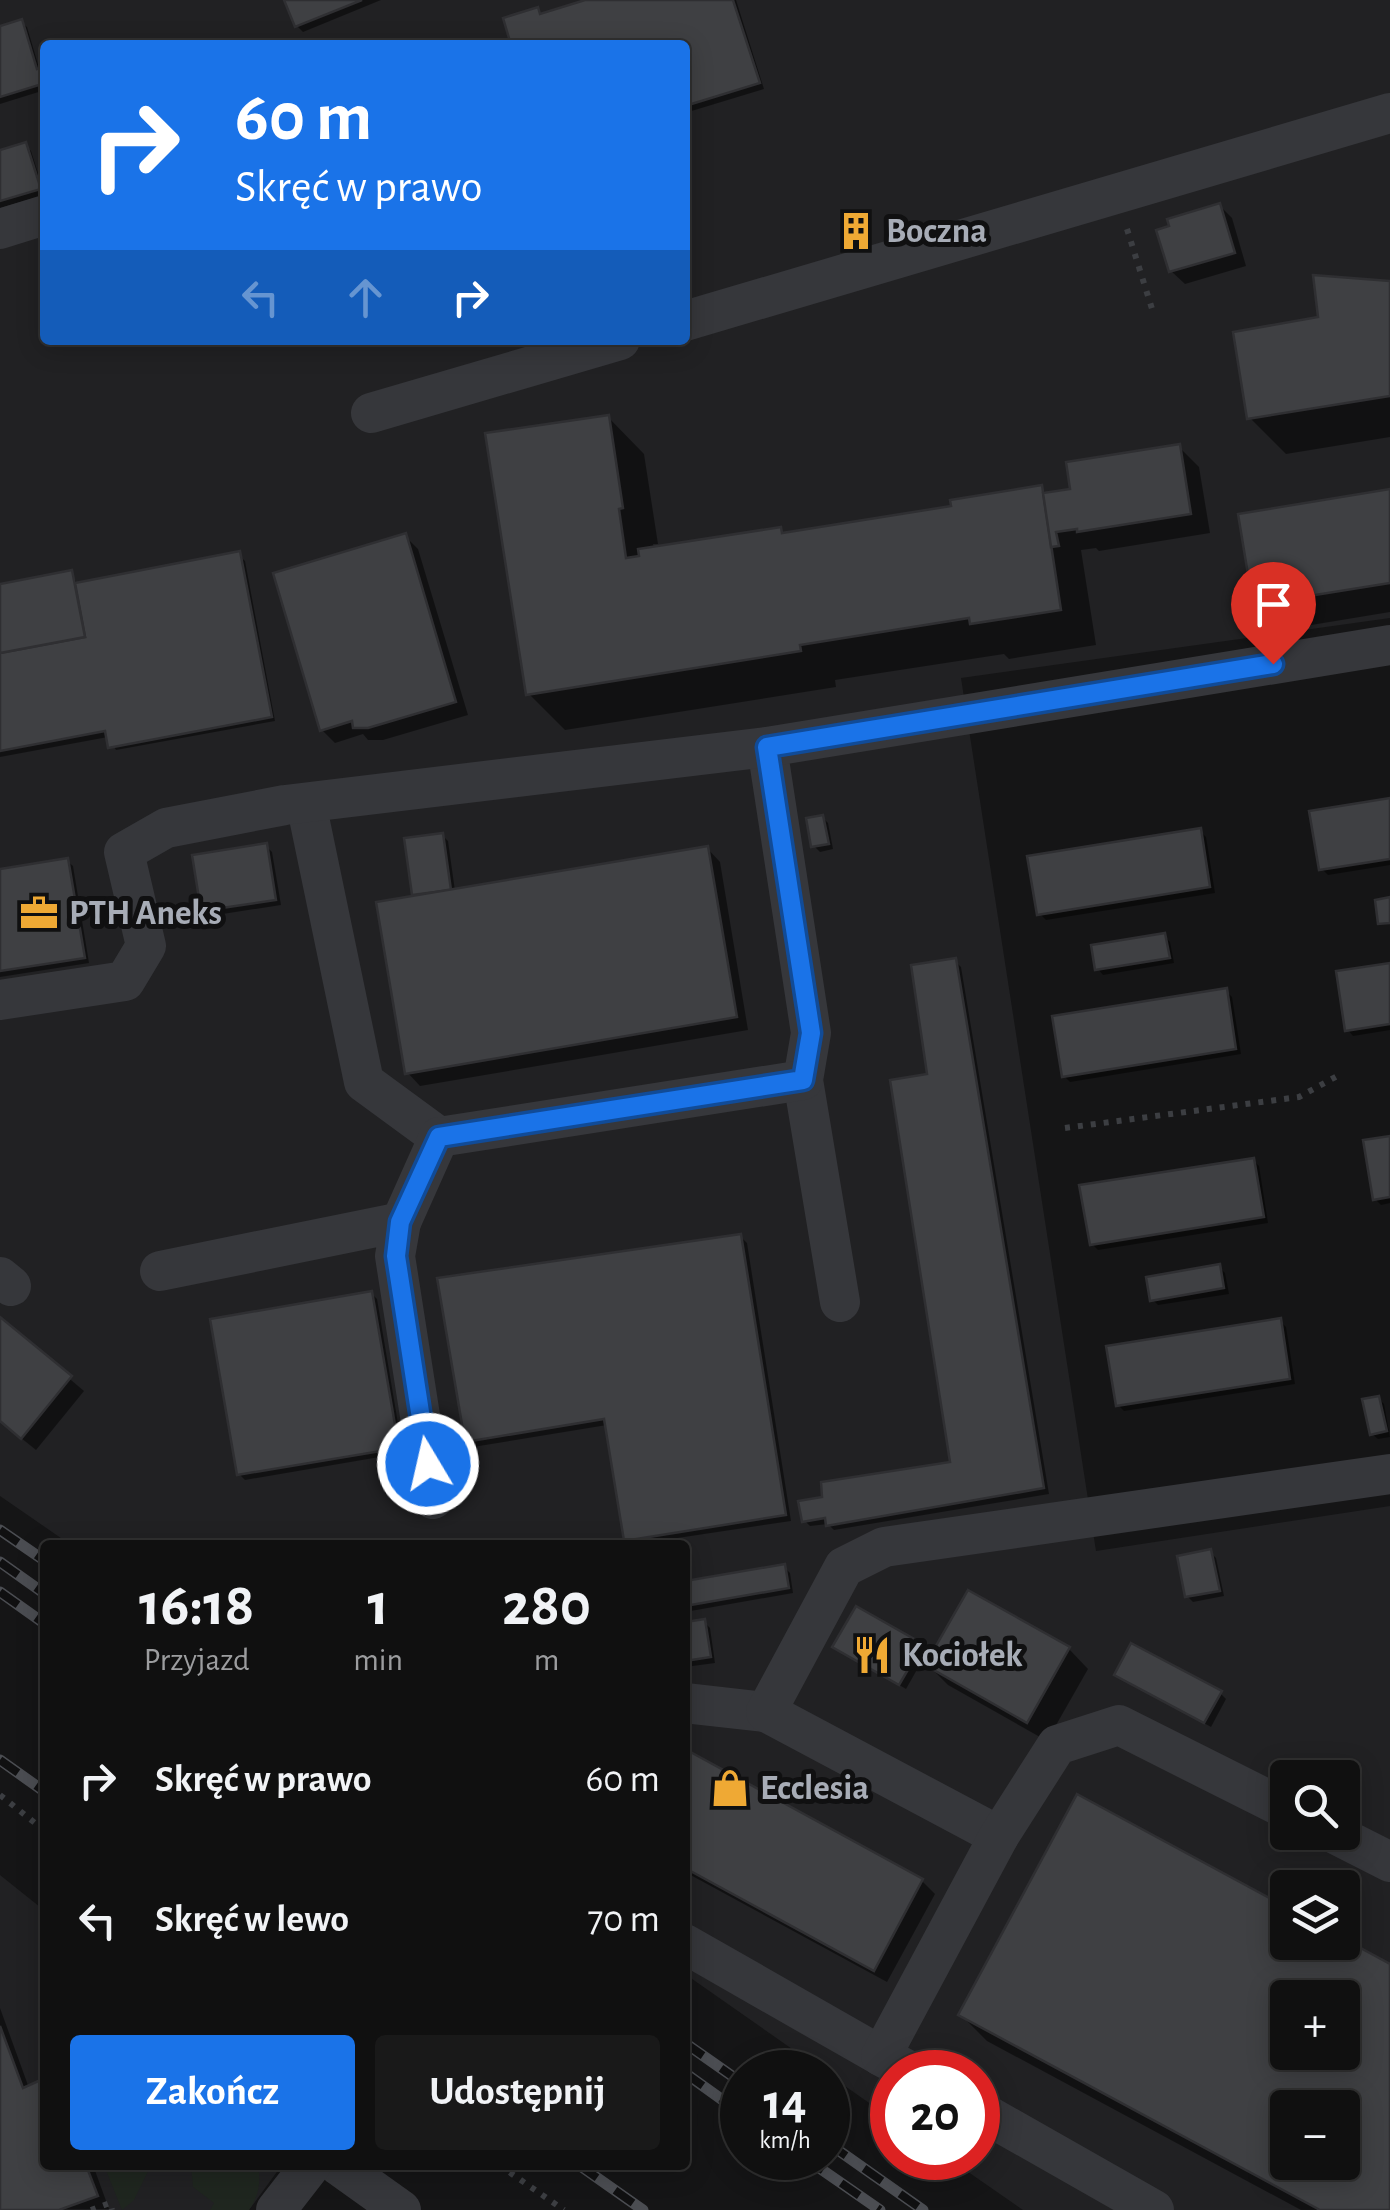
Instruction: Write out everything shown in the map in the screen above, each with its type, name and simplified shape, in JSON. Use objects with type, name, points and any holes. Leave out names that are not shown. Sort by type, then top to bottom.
[{"type":"street","points":[[690,320],[1390,114]]},
{"type":"street","points":[[0,229],[40,217]]},
{"type":"street","points":[[371,413],[603,345]]},
{"type":"street","points":[[0,1000],[125,982],[146,946],[124,852],[166,828],[306,803],[767,747],[1390,644]]},
{"type":"street","points":[[767,747],[811,1033],[803,1080],[840,1302]]},
{"type":"street","points":[[306,803],[364,1082],[439,1137],[803,1080]]},
{"type":"street","points":[[433,1499],[396,1256],[400,1222],[439,1137]]},
{"type":"street","points":[[160,1271],[400,1222]]},
{"type":"street","points":[[766,1712],[844,1567],[884,1547],[1390,1474]]},
{"type":"street","points":[[690,1703],[766,1712],[998,1836]]},
{"type":"street","points":[[902,2050],[998,1836],[1057,1745],[1119,1725],[1270,1801]]},
{"type":"street","points":[[1360,1847],[1390,1862]]},
{"type":"street","points":[[690,1947],[871,2050]]},
{"type":"street","points":[[1000,2122],[1154,2210]]},
{"type":"street","points":[[276,2210],[308,2170]]},
{"type":"street","points":[[345,2170],[401,2210]]},
{"type":"path","points":[[1126,226],[1153,312]]},
{"type":"path","points":[[1065,1128],[1298,1097],[1339,1075]]},
{"type":"path","points":[[0,1796],[40,1827]]},
{"type":"path","points":[[506,2170],[564,2210]]},
{"type":"path","points":[[91,2210],[110,2203],[112,2210]]},
{"type":"shaded area","points":[[0,0],[1390,0],[1390,618],[961,678],[1096,1551],[1390,1506],[1390,2210],[1023,2210],[980,2180],[1000,2180],[1000,2050],[870,2050],[870,2104],[850,2090],[850,2050],[793,2050],[690,1978],[690,1540],[64,1540],[0,1496]]},
{"type":"shaded area","points":[[0,1875],[40,1907],[40,2170],[278,2170],[249,2210],[0,2210]]},
{"type":"shaded area","points":[[106,2170],[149,2170],[134,2200],[122,2210]]},
{"type":"shaded area","points":[[191,2170],[258,2170],[258,2189],[249,2210],[210,2210],[214,2203],[193,2187]]},
{"type":"building","points":[[284,0],[362,0],[295,27]]},
{"type":"building","points":[[585,0],[733,0],[760,83],[690,104],[690,40],[510,40],[503,18],[538,7],[540,14]]},
{"type":"building","points":[[22,19],[37,69],[40,68],[40,85],[0,97],[0,26]]},
{"type":"building","points":[[26,142],[40,189],[0,201],[0,150]]},
{"type":"building","points":[[1220,203],[1235,253],[1169,272],[1156,230],[1169,226],[1167,219]]},
{"type":"building","points":[[1313,275],[1390,281],[1390,396],[1247,419],[1233,332],[1318,317]]},
{"type":"building","points":[[609,415],[626,558],[639,556],[638,549],[781,527],[782,533],[951,506],[950,500],[1042,485],[1061,610],[970,624],[969,618],[800,645],[801,651],[526,695],[485,433]]},
{"type":"building","points":[[1180,444],[1191,514],[1056,532],[1059,546],[1051,547],[1043,493],[1070,489],[1066,462]]},
{"type":"building","points":[[1390,489],[1390,583],[1253,605],[1238,514]]},
{"type":"building","points":[[406,533],[456,702],[368,728],[353,728],[352,721],[320,731],[273,573]]},
{"type":"building","points":[[240,551],[272,717],[108,748],[105,731],[0,751],[0,653],[85,637],[75,583]]},
{"type":"building","points":[[72,570],[85,637],[0,653],[0,584]]},
{"type":"building","points":[[1390,798],[1390,859],[1319,870],[1309,811]]},
{"type":"building","points":[[823,815],[829,844],[811,847],[806,818]]},
{"type":"building","points":[[1201,828],[1210,887],[1037,915],[1027,856]]},
{"type":"building","points":[[443,833],[451,890],[412,895],[404,838]]},
{"type":"building","points":[[267,843],[276,900],[201,911],[192,855]]},
{"type":"building","points":[[708,846],[737,1017],[405,1074],[376,902]]},
{"type":"building","name":"PTH Aneks","points":[[68,858],[85,958],[0,971],[0,869]]},
{"type":"building","points":[[1390,897],[1390,923],[1378,924],[1375,900]]},
{"type":"building","points":[[1165,933],[1170,958],[1095,970],[1091,945]]},
{"type":"building","points":[[956,958],[1044,1488],[826,1526],[825,1518],[802,1522],[798,1501],[822,1497],[821,1482],[950,1462],[890,1080],[927,1074],[911,965]]},
{"type":"building","points":[[1390,963],[1390,1024],[1345,1031],[1336,971]]},
{"type":"building","points":[[1227,988],[1236,1049],[1062,1077],[1052,1016]]},
{"type":"building","points":[[1390,1136],[1390,1197],[1373,1200],[1363,1140]]},
{"type":"building","points":[[1254,1158],[1264,1217],[1090,1245],[1079,1185]]},
{"type":"building","points":[[741,1234],[786,1515],[624,1540],[604,1419],[465,1442],[437,1278]]},
{"type":"building","points":[[1220,1264],[1224,1288],[1150,1301],[1146,1277]]},
{"type":"building","points":[[372,1291],[399,1448],[237,1475],[210,1319]]},
{"type":"building","points":[[0,1317],[72,1376],[21,1439],[0,1421]]},
{"type":"building","points":[[1281,1318],[1290,1379],[1116,1406],[1106,1346]]},
{"type":"building","points":[[1379,1396],[1387,1431],[1370,1435],[1362,1399]]},
{"type":"building","points":[[1211,1549],[1220,1591],[1185,1597],[1177,1556]]},
{"type":"building","points":[[785,1564],[789,1588],[690,1605],[690,1580]]},
{"type":"building","points":[[968,1590],[1070,1647],[1027,1723],[925,1665]]},
{"type":"building","points":[[856,1606],[923,1644],[899,1685],[832,1647]]},
{"type":"building","points":[[705,1619],[711,1657],[690,1660],[690,1621]]},
{"type":"building","points":[[1131,1643],[1222,1691],[1204,1723],[1114,1675]]},
{"type":"building","points":[[690,1752],[923,1879],[874,1971],[690,1871]]},
{"type":"building","points":[[1077,1794],[1270,1898],[1270,1960],[1360,1960],[1360,1948],[1390,1964],[1390,2210],[1320,2210],[958,2015]]},
{"type":"building","points":[[0,2026],[23,2088],[40,2080],[40,2170],[88,2170],[98,2196],[59,2210],[0,2210]]},
{"type":"railway","points":[[0,1530],[40,1558]]},
{"type":"railway","points":[[0,1562],[40,1590]]},
{"type":"railway","points":[[0,1592],[40,1620]]},
{"type":"railway","points":[[0,1760],[40,1788]]},
{"type":"railway","points":[[690,2047],[720,2068]]},
{"type":"railway","points":[[690,2077],[720,2098]]},
{"type":"railway","points":[[850,2159],[923,2210]]},
{"type":"railway","points":[[586,2170],[643,2210]]},
{"type":"railway","points":[[837,2180],[880,2210]]},
{"type":"place","name":"Boczna","points":[[856,231]]},
{"type":"place","name":"PTH Aneks","points":[[39,913]]},
{"type":"place","name":"Kociołek","points":[[872,1655]]},
{"type":"place","name":"Ecclesia","points":[[730,1788]]},
{"type":"route","points":[[428,1464],[396,1256],[400,1222],[439,1137],[803,1080],[811,1033],[767,747],[1273,664]]}]
